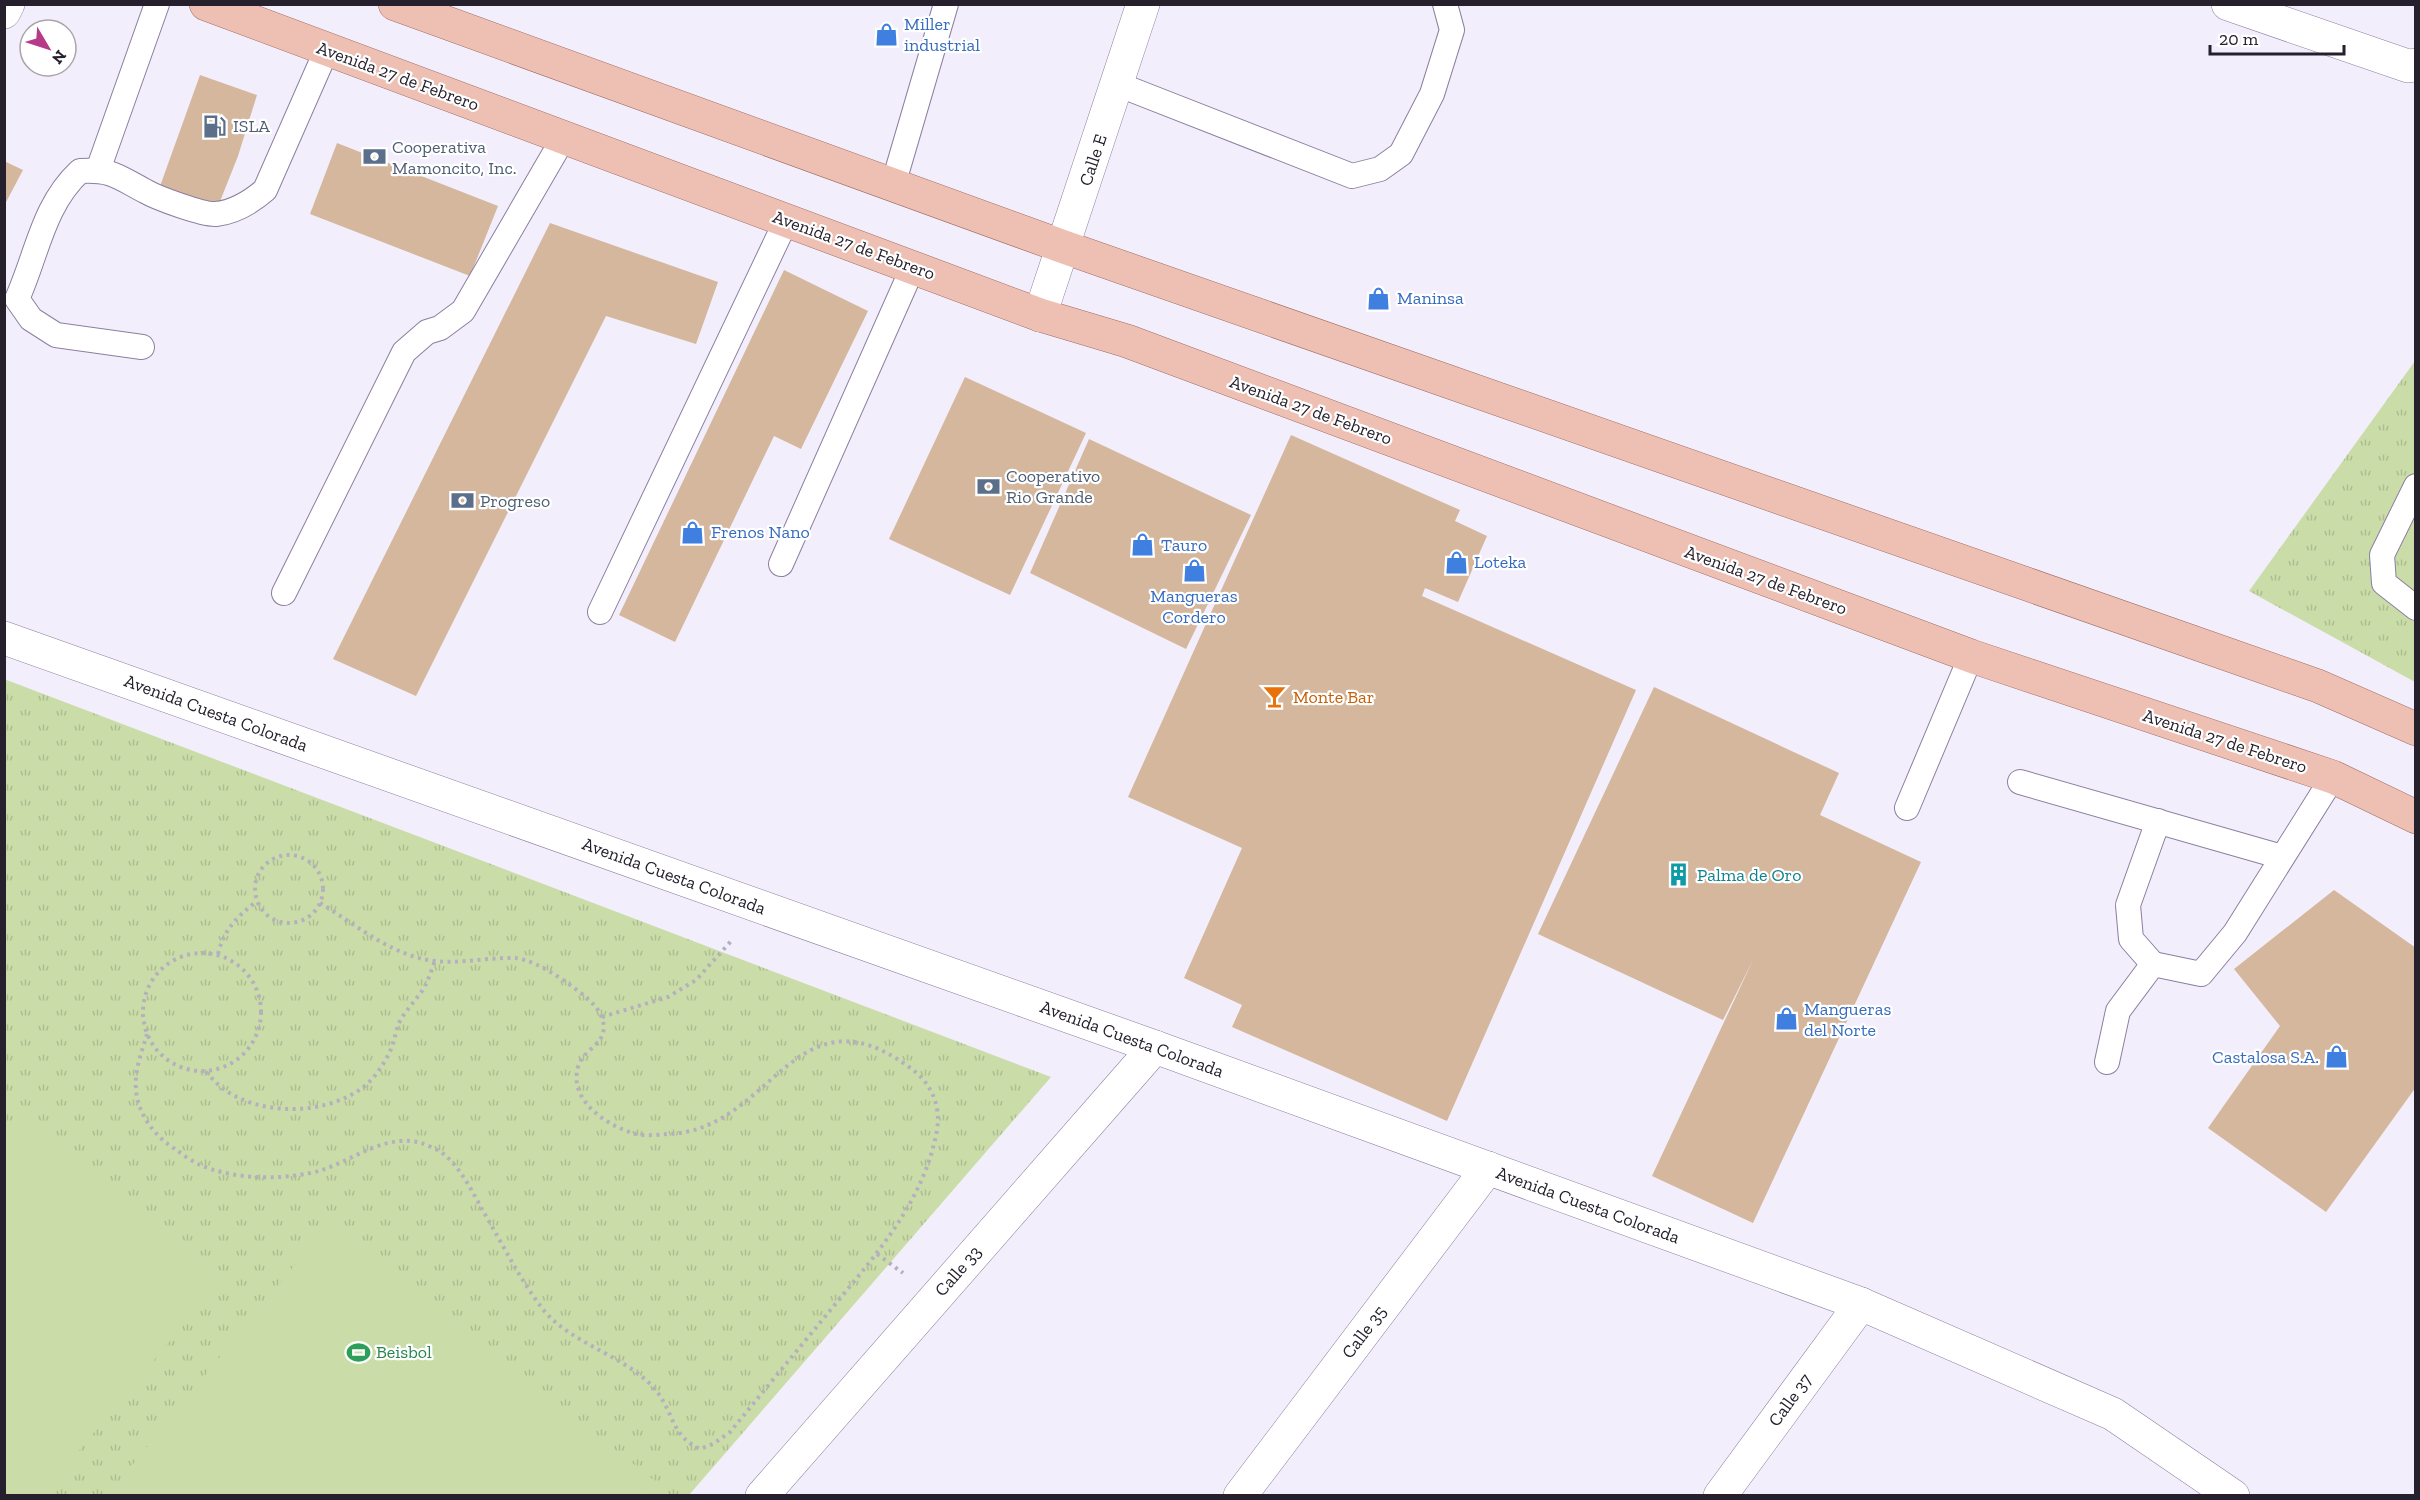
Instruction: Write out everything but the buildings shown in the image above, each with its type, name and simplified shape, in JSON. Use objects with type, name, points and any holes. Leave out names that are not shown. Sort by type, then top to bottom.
[{"type":"main road","name":"Avenida 27 de Febrero","points":[[206,4],[1040,315],[1138,345],[1971,656],[2333,777],[2415,817]]},
{"type":"main road","points":[[395,4],[435,11],[893,185],[1064,247],[2307,682],[2415,729]]},
{"type":"street","points":[[4,12],[8,4]]},
{"type":"street","name":"Calle E","points":[[1040,315],[1143,4]]},
{"type":"street","points":[[2228,4],[2408,66],[2415,65]]},
{"type":"street","name":"Avenida Cuesta Colorada","points":[[4,638],[1155,1047],[1860,1304],[2113,1414],[2212,1490]]},
{"type":"street","name":"Calle 33","points":[[762,1496],[1155,1047]]},
{"type":"street","name":"Calle 35","points":[[1240,1496],[1488,1168]]},
{"type":"street","name":"Calle 37","points":[[1720,1496],[1860,1304]]},
{"type":"lane","points":[[98,170],[157,4]]},
{"type":"lane","points":[[893,185],[946,4]]},
{"type":"lane","points":[[1117,84],[1352,176],[1380,169],[1401,154],[1432,94],[1452,30],[1445,4]]},
{"type":"lane","points":[[31,319],[17,299],[29,273],[40,231],[64,185],[80,171],[98,170],[115,174],[155,197],[213,215],[248,204],[266,190],[327,49]]},
{"type":"lane","points":[[285,593],[404,351],[427,332],[440,328],[463,311],[564,137]]},
{"type":"lane","points":[[600,612],[787,219]]},
{"type":"lane","points":[[782,564],[913,267]]},
{"type":"lane","points":[[4,310],[31,319],[56,335],[142,347]]},
{"type":"lane","points":[[2415,486],[2382,555],[2384,583],[2415,608]]},
{"type":"lane","points":[[1907,808],[1971,656]]},
{"type":"lane","points":[[2158,821],[2127,905],[2132,939],[2153,964],[2201,974],[2235,933],[2333,777]]},
{"type":"lane","points":[[2020,782],[2282,857]]},
{"type":"lane","points":[[2107,1062],[2118,1011],[2153,964]]},
{"type":"path","points":[[290,855],[303,858],[314,866],[321,877],[323,890],[320,903],[312,914],[301,922],[288,924],[275,921],[263,913],[257,901],[256,882],[265,864],[276,857],[290,855]]},
{"type":"path","points":[[218,954],[221,939],[228,927],[257,901]]},
{"type":"path","points":[[147,1034],[135,1078],[138,1101],[148,1124],[164,1143],[198,1164],[237,1175],[280,1177],[322,1170],[365,1151],[394,1142],[419,1142],[441,1152],[456,1167],[468,1185],[528,1289],[544,1311],[560,1324],[638,1374],[657,1393],[677,1431],[687,1443],[700,1449],[713,1444],[730,1432],[877,1254],[913,1201],[933,1155],[939,1116],[933,1093],[916,1072],[896,1057],[870,1045],[845,1040],[820,1044],[795,1060],[728,1116],[682,1134],[642,1135],[616,1128],[597,1115],[582,1098],[577,1079],[578,1067],[604,1031],[602,1017],[595,1006],[580,993],[546,969],[518,958],[435,961],[404,953],[380,942],[320,903]]},
{"type":"path","points":[[602,1017],[668,997],[696,980],[760,906]]},
{"type":"path","points":[[199,952],[218,954],[235,962],[249,974],[258,990],[262,1009],[261,1027],[253,1044],[240,1058],[224,1068],[206,1072],[187,1070],[170,1062],[156,1050],[147,1034],[142,1015],[145,996],[152,980],[165,966],[181,956],[199,952]]},
{"type":"path","points":[[206,1072],[223,1088],[246,1100],[269,1106],[293,1109],[338,1100],[365,1085],[380,1069],[392,1048],[400,1022],[424,988],[435,961]]},
{"type":"green space","points":[[2415,361],[2415,682],[2249,591]]},
{"type":"green space","points":[[4,679],[1051,1077],[689,1495],[5,1495]]},
{"type":"green space","points":[[38,1127],[219,1282],[42,1495],[5,1495],[5,1128]]},
{"type":"green space","name":"Beisbol","points":[[328,1224],[655,1481],[642,1496],[108,1495]]},
{"type":"place","name":"Miller industrial","points":[[886,34]]},
{"type":"place","name":"ISLA","points":[[215,126]]},
{"type":"place","name":"Cooperativa Mamoncito, Inc.","points":[[374,157]]},
{"type":"place","name":"Maninsa","points":[[1379,298]]},
{"type":"place","name":"Cooperativo Rio Grande","points":[[988,486]]},
{"type":"place","name":"Progreso","points":[[462,501]]},
{"type":"place","name":"Frenos Nano","points":[[693,532]]},
{"type":"place","name":"Tauro","points":[[1143,545]]},
{"type":"place","name":"Loteka","points":[[1456,562]]},
{"type":"place","name":"Mangueras Cordero","points":[[1194,570]]},
{"type":"place","name":"Monte Bar","points":[[1275,697]]},
{"type":"place","name":"Palma de Oro","points":[[1679,875]]},
{"type":"place","name":"Mangueras del Norte","points":[[1786,1019]]},
{"type":"place","name":"Castalosa S.A.","points":[[2337,1057]]},
{"type":"place","name":"Beisbol","points":[[358,1352]]}]
